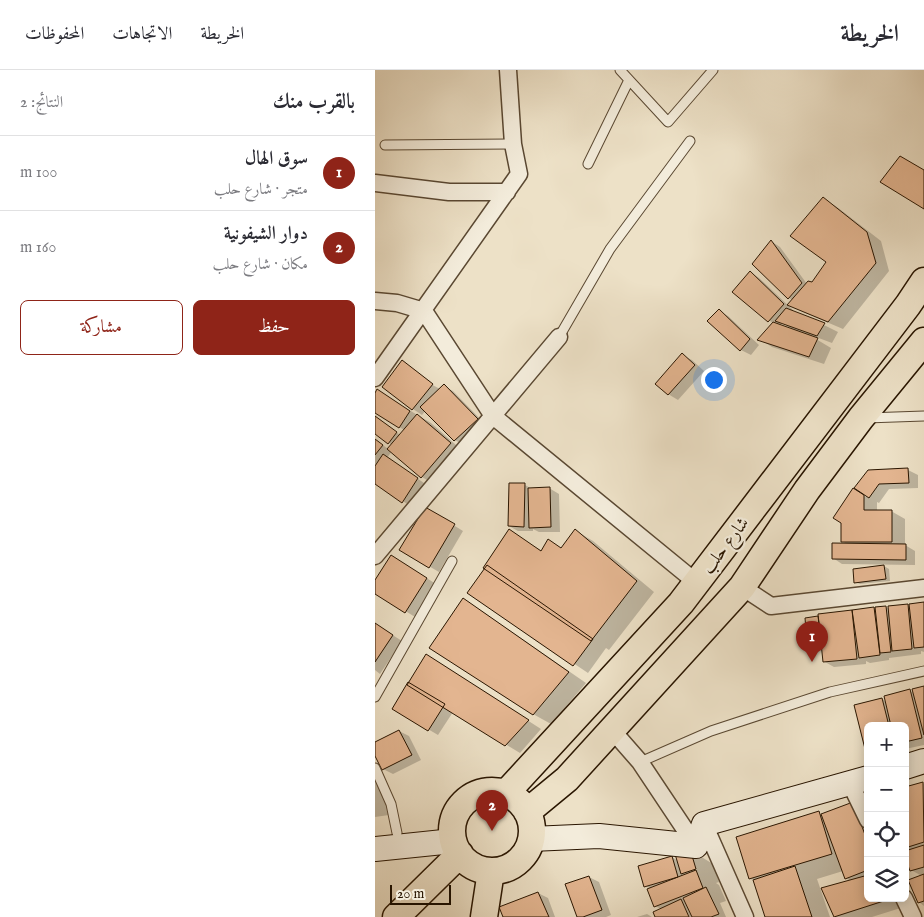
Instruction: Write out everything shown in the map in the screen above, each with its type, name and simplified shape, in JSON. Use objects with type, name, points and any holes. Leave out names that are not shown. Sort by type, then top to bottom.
[{"type":"main road","name":"شارع حلب","points":[[506,793],[681,603],[908,305],[924,281]]},
{"type":"main road","name":"شارع حلب","points":[[527,812],[567,779],[742,587],[807,490],[861,418],[924,341]]},
{"type":"main road","points":[[488,791],[506,793],[522,804],[527,812],[532,825],[531,839],[526,852],[517,862],[505,869],[491,871],[479,869],[469,864],[455,840],[455,814],[461,804],[471,796],[488,791]]},
{"type":"main road","points":[[396,917],[455,840]]},
{"type":"main road","points":[[485,917],[491,871]]},
{"type":"street","points":[[375,378],[519,174],[513,144],[509,70]]},
{"type":"street","points":[[375,183],[449,192],[507,192]]},
{"type":"street","points":[[375,301],[397,303],[424,311],[493,416],[697,583]]},
{"type":"street","points":[[375,556],[559,337]]},
{"type":"street","points":[[742,587],[771,606],[924,588]]},
{"type":"street","points":[[612,730],[700,835],[745,917]]},
{"type":"street","points":[[909,766],[924,761]]},
{"type":"street","points":[[531,839],[700,835],[859,780],[866,812]]},
{"type":"street","points":[[386,834],[455,840]]},
{"type":"street","points":[[375,850],[455,840]]},
{"type":"street","points":[[907,902],[913,917]]},
{"type":"lane","points":[[620,70],[668,122],[713,70]]},
{"type":"lane","points":[[588,164],[629,80]]},
{"type":"lane","points":[[559,337],[610,249],[690,141]]},
{"type":"lane","points":[[385,145],[513,144]]},
{"type":"lane","points":[[861,418],[924,416]]},
{"type":"lane","points":[[375,697],[452,561]]},
{"type":"lane","points":[[640,762],[711,731],[830,692],[924,671]]},
{"type":"lane","points":[[375,768],[391,804],[386,834]]},
{"type":"building","points":[[900,156],[924,170],[924,209],[880,182]]},
{"type":"building","points":[[823,197],[867,232],[876,263],[828,322],[787,305],[808,281],[812,282],[826,262],[790,236]]},
{"type":"building","points":[[771,240],[802,283],[788,299],[752,264]]},
{"type":"building","points":[[750,271],[784,304],[768,322],[732,292]]},
{"type":"building","points":[[786,308],[825,323],[817,336],[775,321]]},
{"type":"building","points":[[719,309],[750,339],[740,351],[707,321]]},
{"type":"building","points":[[773,322],[818,338],[809,357],[757,340]]},
{"type":"building","points":[[682,353],[695,365],[668,395],[655,384]]},
{"type":"building","points":[[402,360],[433,384],[412,410],[382,387]]},
{"type":"building","points":[[444,384],[478,419],[454,441],[420,407]]},
{"type":"building","points":[[377,389],[410,411],[399,428],[375,413],[375,393]]},
{"type":"building","points":[[417,414],[451,443],[421,478],[387,449]]},
{"type":"building","points":[[375,416],[397,432],[388,444],[375,434]]},
{"type":"building","points":[[375,439],[383,445],[375,455]]},
{"type":"building","points":[[383,454],[418,478],[402,503],[375,484],[375,466]]},
{"type":"building","points":[[908,468],[909,483],[879,484],[869,498],[854,488],[868,470]]},
{"type":"building","points":[[509,483],[525,483],[524,527],[508,526]]},
{"type":"building","points":[[550,487],[551,527],[529,528],[528,488]]},
{"type":"building","points":[[853,488],[864,495],[864,510],[892,510],[892,542],[841,542],[841,523],[833,518]]},
{"type":"building","points":[[425,507],[455,524],[429,568],[399,550]]},
{"type":"building","points":[[509,529],[541,551],[548,539],[561,548],[575,529],[637,581],[591,641],[483,568]]},
{"type":"building","points":[[832,543],[906,544],[906,560],[832,559]]},
{"type":"building","points":[[391,555],[427,578],[405,613],[375,594],[375,580]]},
{"type":"building","points":[[487,565],[593,639],[573,666],[467,593]]},
{"type":"building","points":[[884,565],[886,579],[854,583],[853,569]]},
{"type":"building","points":[[463,598],[569,672],[533,715],[429,648]]},
{"type":"building","points":[[924,602],[924,647],[914,648],[909,604]]},
{"type":"building","points":[[908,604],[912,649],[892,651],[888,606]]},
{"type":"building","points":[[886,606],[891,652],[880,653],[875,607]]},
{"type":"building","points":[[874,607],[880,655],[859,658],[852,610]]},
{"type":"building","points":[[852,610],[857,659],[823,662],[818,614]]},
{"type":"building","points":[[818,616],[821,640],[807,642],[805,618]]},
{"type":"building","points":[[375,623],[393,635],[375,662]]},
{"type":"building","points":[[426,654],[529,720],[505,746],[407,685]]},
{"type":"building","points":[[408,682],[445,704],[428,731],[392,709]]},
{"type":"building","points":[[924,686],[924,735],[912,689]]},
{"type":"building","points":[[910,689],[922,738],[909,741],[909,722],[890,722],[884,696]]},
{"type":"building","points":[[882,698],[888,722],[864,722],[864,745],[854,705]]},
{"type":"building","points":[[399,730],[412,755],[382,770],[375,756],[375,742]]},
{"type":"building","points":[[923,782],[924,842],[909,847],[909,812],[909,786]]},
{"type":"building","points":[[853,802],[864,832],[864,872],[845,879],[821,814]]},
{"type":"building","points":[[819,811],[832,854],[749,879],[736,837]]},
{"type":"building","points":[[924,845],[924,867],[910,871],[909,850]]},
{"type":"building","points":[[690,849],[696,869],[681,874],[675,854]]},
{"type":"building","points":[[672,856],[678,877],[644,887],[638,866]]},
{"type":"building","points":[[795,866],[812,917],[765,917],[753,880]]},
{"type":"building","points":[[696,870],[703,888],[654,907],[647,889]]},
{"type":"building","points":[[924,874],[924,901],[918,903],[909,880]]},
{"type":"building","points":[[589,876],[602,910],[583,917],[577,917],[565,884]]},
{"type":"building","points":[[864,876],[864,902],[881,902],[834,917],[821,888]]},
{"type":"building","points":[[706,887],[719,914],[711,917],[692,917],[683,898]]},
{"type":"building","points":[[538,892],[549,917],[503,917],[499,907]]},
{"type":"building","points":[[681,899],[689,917],[655,917],[653,912]]},
{"type":"place","name":"سوق الهال","points":[[812,662]]},
{"type":"place","name":"دوار الشيفونية","points":[[492,831]]}]
